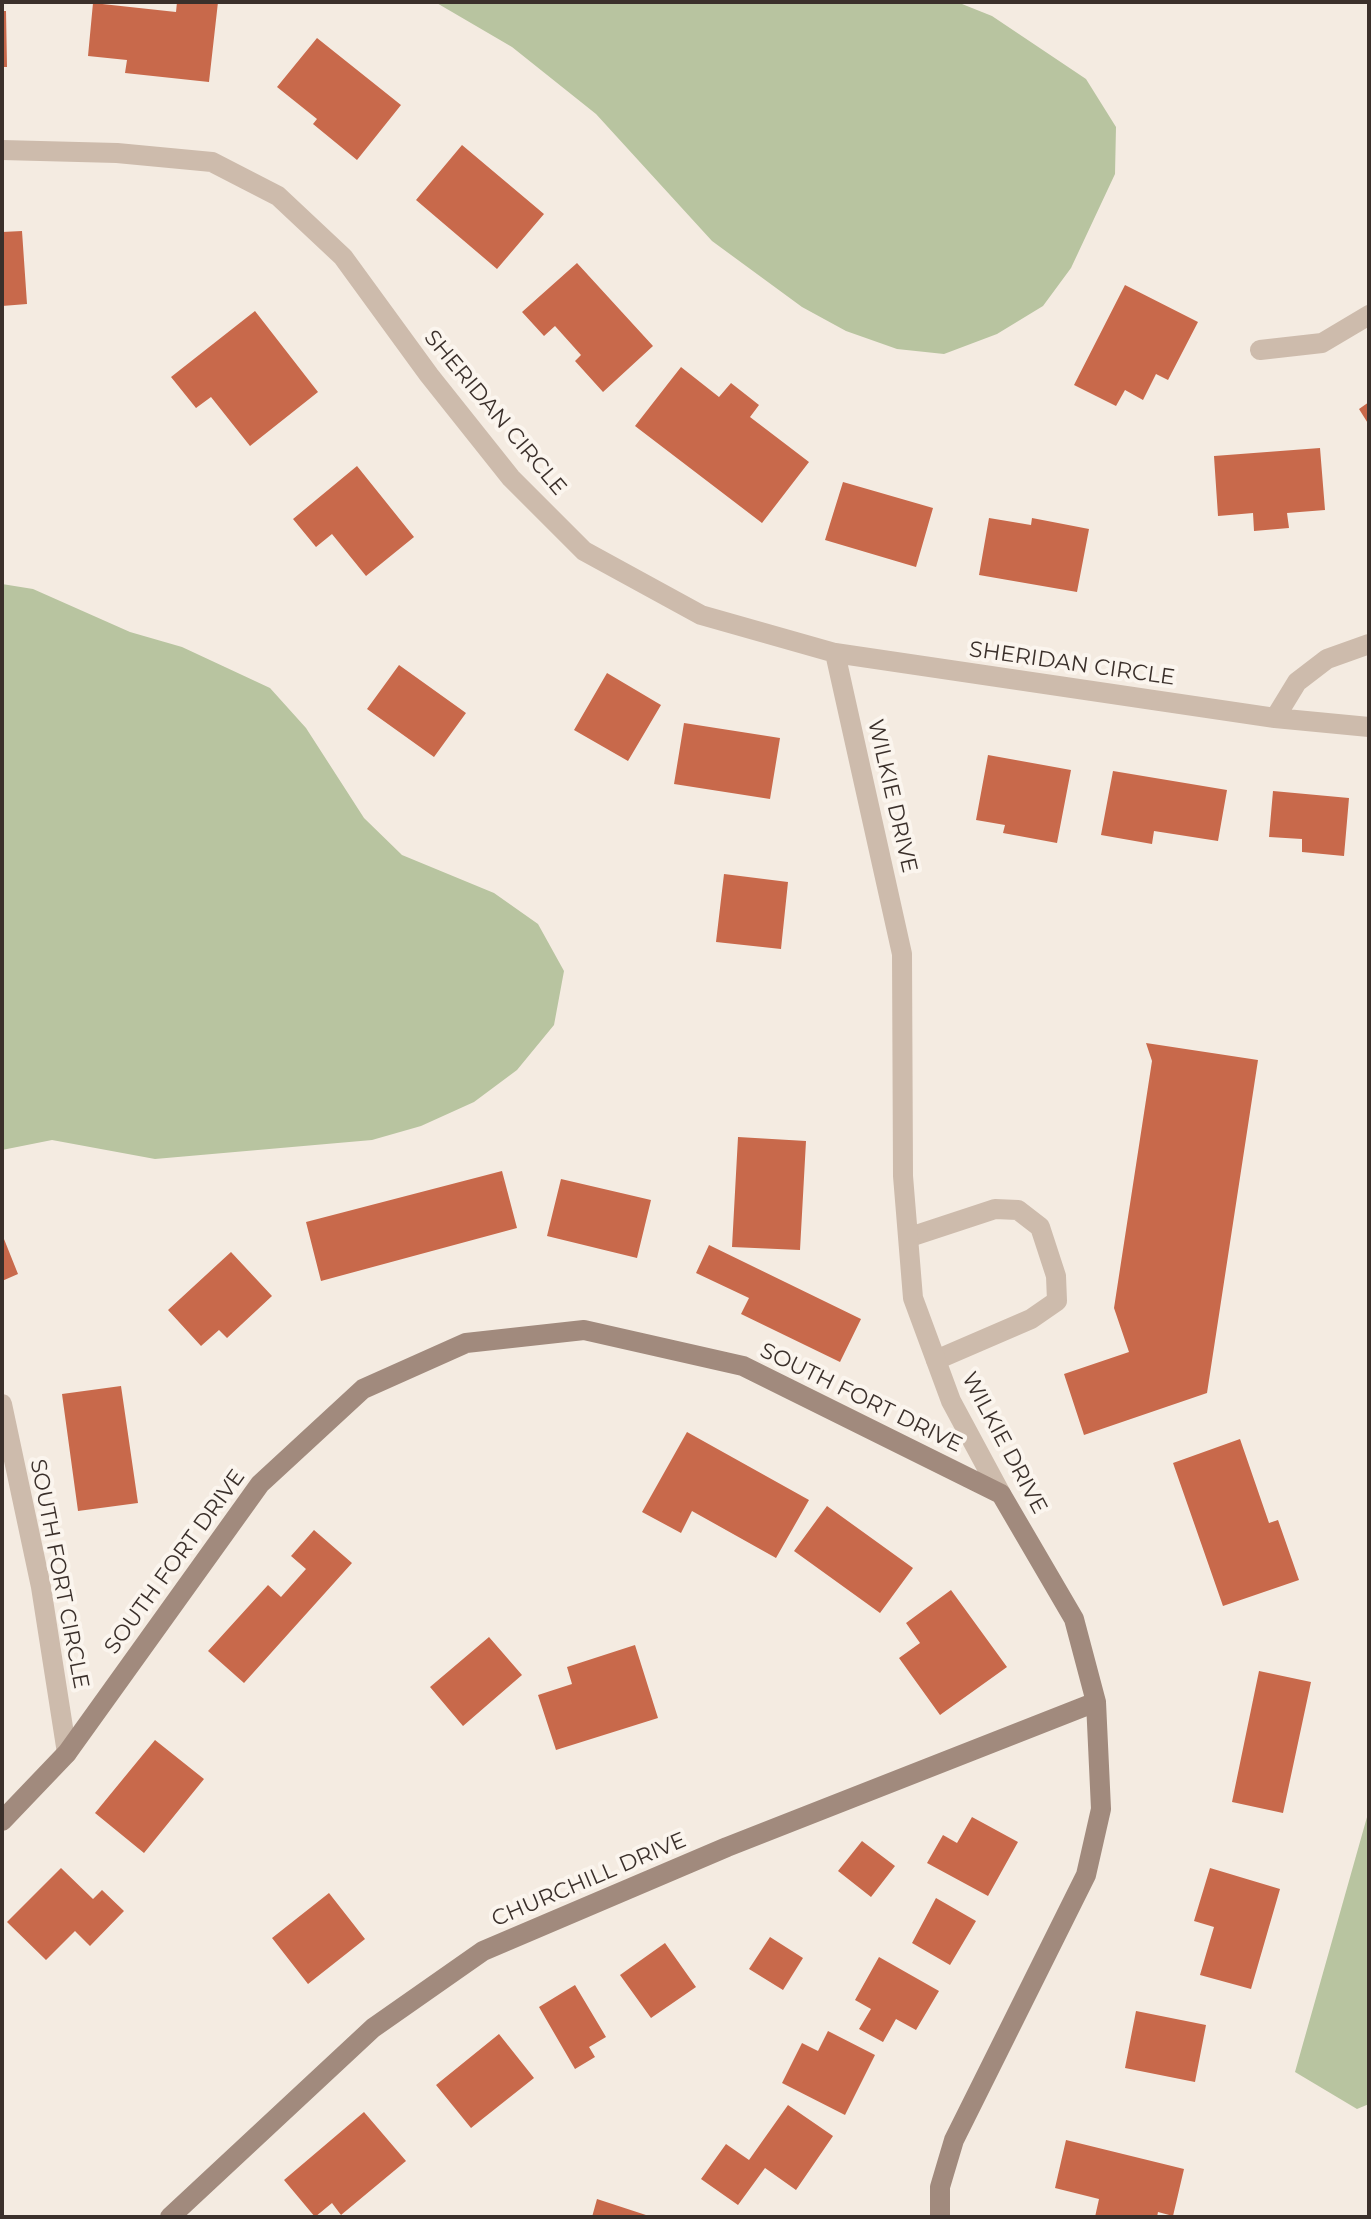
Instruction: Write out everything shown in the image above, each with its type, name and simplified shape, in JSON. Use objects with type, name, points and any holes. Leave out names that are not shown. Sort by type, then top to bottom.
[{"type":"street","name":"SHERIDAN CIRCLE","points":[[2,150],[117,153],[212,162],[278,196],[343,257],[429,375],[511,478],[584,551],[701,615],[835,653],[1275,718],[1369,727]]},
{"type":"street","points":[[1260,350],[1322,343],[1369,315]]},
{"type":"street","points":[[1275,718],[1297,682],[1327,659],[1369,644]]},
{"type":"street","name":"WILKIE DRIVE","points":[[835,653],[902,954],[903,1176],[913,1298],[951,1401],[1074,1619],[1096,1702],[1101,1809],[1086,1875],[954,2140],[940,2187],[940,2217]]},
{"type":"street","points":[[910,1237],[995,1209],[1018,1210],[1040,1227],[1056,1276],[1057,1301],[1031,1319],[936,1360]]},
{"type":"street","name":"SOUTH FORT DRIVE","points":[[2,1821],[67,1753],[260,1484],[363,1389],[466,1343],[584,1330],[743,1366],[1001,1494]]},
{"type":"street","name":"SOUTH FORT CIRCLE","points":[[2,1404],[41,1587],[67,1753]]},
{"type":"street","name":"CHURCHILL DRIVE","points":[[170,2217],[373,2028],[483,1951],[741,1841],[1096,1702]]},
{"type":"green space","points":[[435,2],[957,2],[992,16],[1086,79],[1116,127],[1115,174],[1071,268],[1043,306],[997,334],[944,354],[897,349],[846,331],[802,307],[712,241],[596,114],[512,47]]},
{"type":"green space","points":[[2,584],[33,589],[130,632],[182,647],[270,688],[306,728],[364,818],[402,855],[494,893],[538,924],[564,971],[554,1025],[517,1070],[474,1102],[421,1126],[372,1140],[155,1159],[52,1140],[2,1150]]},
{"type":"green space","points":[[1369,1810],[1369,2104],[1357,2109],[1295,2072]]},
{"type":"building","points":[[177,2],[218,2],[209,82],[125,73],[127,60],[88,56],[93,3],[176,12]]},
{"type":"building","points":[[2,11],[6,11],[7,67],[2,67]]},
{"type":"building","points":[[317,38],[401,105],[357,160],[313,124],[317,119],[277,87]]},
{"type":"building","points":[[462,145],[544,214],[497,269],[416,200]]},
{"type":"building","points":[[22,231],[27,304],[2,306],[2,232]]},
{"type":"building","points":[[577,263],[653,346],[603,392],[575,361],[581,355],[555,326],[544,336],[522,312]]},
{"type":"building","points":[[1125,285],[1198,322],[1168,380],[1156,374],[1143,400],[1125,390],[1116,406],[1074,385]]},
{"type":"building","points":[[255,311],[318,392],[250,446],[211,397],[196,408],[171,377]]},
{"type":"building","points":[[681,367],[719,397],[731,383],[759,405],[750,417],[809,462],[762,523],[635,426]]},
{"type":"building","points":[[1369,402],[1369,425],[1359,409]]},
{"type":"building","points":[[1320,448],[1325,510],[1287,513],[1289,528],[1254,531],[1253,513],[1218,516],[1214,456]]},
{"type":"building","points":[[357,466],[414,537],[366,576],[332,534],[316,547],[293,519]]},
{"type":"building","points":[[843,482],[933,508],[916,567],[825,540]]},
{"type":"building","points":[[989,518],[1031,525],[1032,518],[1089,529],[1077,592],[979,575]]},
{"type":"building","points":[[399,665],[466,713],[434,757],[367,709]]},
{"type":"building","points":[[607,673],[661,705],[628,761],[574,730]]},
{"type":"building","points":[[684,723],[780,738],[770,799],[674,784]]},
{"type":"building","points":[[988,755],[1071,770],[1057,843],[1003,833],[1005,825],[976,820]]},
{"type":"building","points":[[1113,771],[1227,790],[1218,841],[1154,831],[1152,844],[1101,835]]},
{"type":"building","points":[[1273,791],[1349,798],[1344,856],[1302,852],[1302,839],[1269,837]]},
{"type":"building","points":[[724,874],[788,882],[781,949],[716,942]]},
{"type":"building","points":[[1146,1043],[1258,1060],[1207,1393],[1084,1435],[1064,1374],[1129,1352],[1114,1308],[1152,1061]]},
{"type":"building","points":[[738,1137],[806,1141],[800,1250],[732,1247]]},
{"type":"building","points":[[502,1171],[517,1228],[321,1281],[306,1222]]},
{"type":"building","points":[[561,1179],[651,1200],[637,1258],[547,1236]]},
{"type":"building","points":[[2,1234],[18,1274],[2,1281]]},
{"type":"building","points":[[709,1245],[861,1319],[840,1362],[741,1314],[749,1298],[696,1273]]},
{"type":"building","points":[[231,1252],[272,1296],[227,1338],[219,1330],[201,1346],[168,1310]]},
{"type":"building","points":[[121,1386],[138,1503],[78,1511],[62,1394]]},
{"type":"building","points":[[687,1432],[809,1500],[776,1558],[692,1511],[681,1533],[642,1512]]},
{"type":"building","points":[[1240,1439],[1269,1523],[1278,1520],[1299,1580],[1223,1606],[1173,1463]]},
{"type":"building","points":[[827,1506],[913,1568],[880,1613],[794,1551]]},
{"type":"building","points":[[314,1530],[352,1563],[244,1683],[208,1651],[268,1585],[281,1597],[306,1569],[291,1556]]},
{"type":"building","points":[[951,1590],[1007,1667],[940,1715],[899,1658],[920,1643],[906,1623]]},
{"type":"building","points":[[489,1637],[522,1675],[463,1726],[430,1687]]},
{"type":"building","points":[[635,1645],[658,1718],[556,1750],[538,1695],[572,1684],[567,1667]]},
{"type":"building","points":[[1259,1671],[1311,1682],[1283,1813],[1232,1802]]},
{"type":"building","points":[[155,1740],[204,1779],[144,1853],[95,1813]]},
{"type":"building","points":[[972,1817],[1018,1842],[988,1896],[927,1863],[943,1835],[957,1843]]},
{"type":"building","points":[[862,1841],[895,1866],[871,1897],[838,1871]]},
{"type":"building","points":[[61,1868],[93,1899],[102,1890],[124,1911],[90,1946],[75,1931],[46,1960],[7,1922]]},
{"type":"building","points":[[1210,1868],[1280,1889],[1251,1989],[1200,1975],[1214,1927],[1194,1921]]},
{"type":"building","points":[[329,1893],[365,1939],[308,1984],[272,1938]]},
{"type":"building","points":[[936,1898],[976,1921],[950,1965],[912,1943]]},
{"type":"building","points":[[770,1937],[803,1958],[783,1990],[749,1969]]},
{"type":"building","points":[[665,1943],[696,1987],[651,2018],[620,1975]]},
{"type":"building","points":[[879,1957],[939,1991],[916,2030],[896,2019],[883,2042],[859,2029],[871,2009],[855,2000]]},
{"type":"building","points":[[575,1985],[606,2037],[589,2047],[595,2057],[575,2069],[539,2007]]},
{"type":"building","points":[[1136,2011],[1206,2025],[1195,2082],[1125,2068]]},
{"type":"building","points":[[828,2031],[875,2055],[845,2115],[782,2083],[802,2043],[818,2051]]},
{"type":"building","points":[[499,2034],[534,2078],[471,2128],[436,2085]]},
{"type":"building","points":[[788,2105],[833,2136],[796,2190],[765,2168],[738,2205],[701,2179],[726,2144],[749,2160]]},
{"type":"building","points":[[364,2112],[406,2161],[341,2215],[332,2203],[315,2217],[284,2180]]},
{"type":"building","points":[[1066,2140],[1184,2169],[1173,2216],[1158,2212],[1157,2217],[1095,2217],[1099,2199],[1055,2188]]},
{"type":"building","points":[[597,2199],[649,2216],[592,2217]]}]
